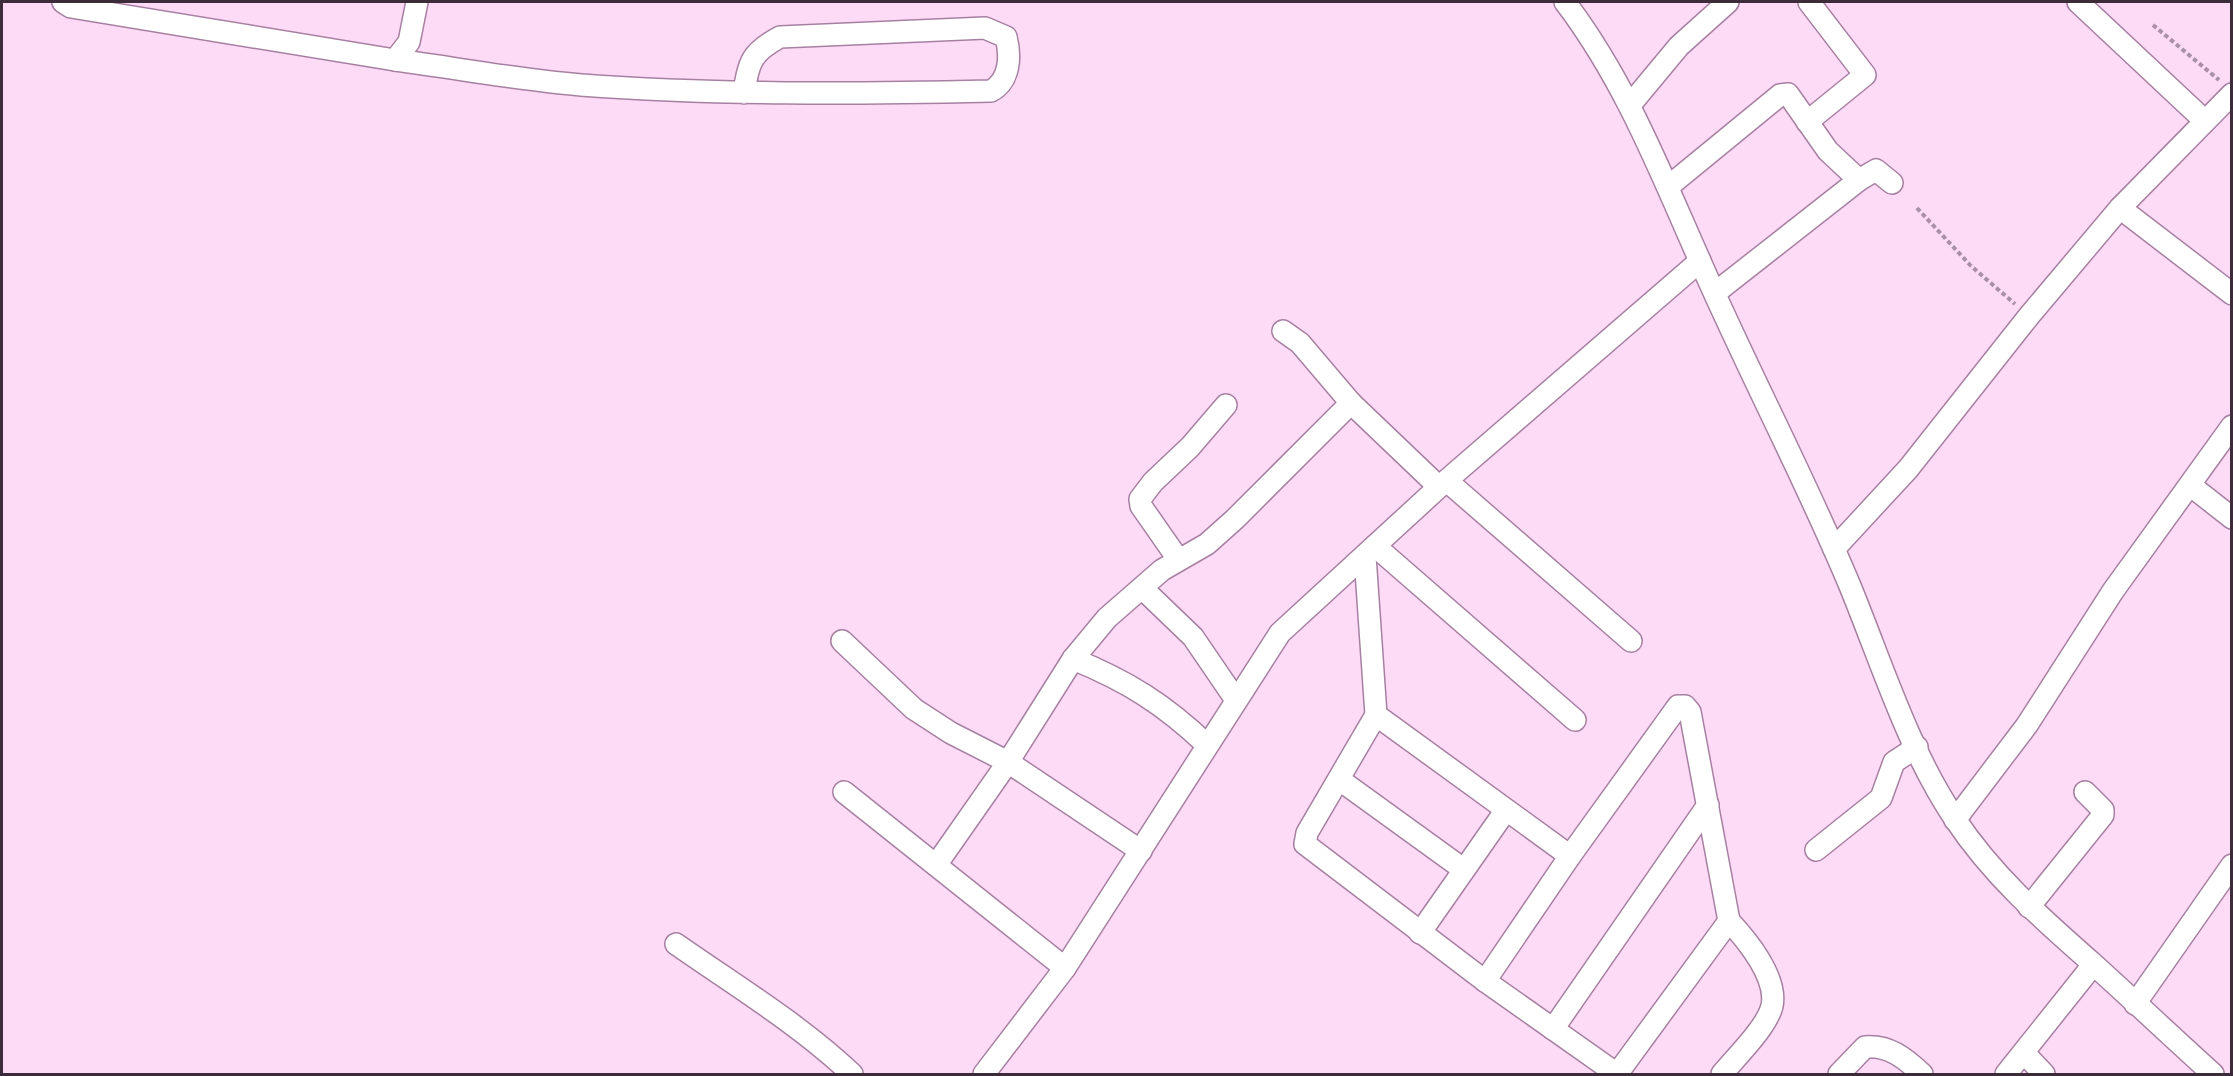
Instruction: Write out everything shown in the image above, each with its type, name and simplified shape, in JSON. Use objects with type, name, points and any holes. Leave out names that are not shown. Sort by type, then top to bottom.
[{"type":"street","points":[[63,2],[71,7],[376,59],[579,85],[744,93],[991,92],[1003,80],[1010,52],[1006,37],[985,28],[780,37],[761,47],[753,57],[744,93]]},
{"type":"street","points":[[396,60],[409,42],[417,2]]},
{"type":"street","points":[[1565,2],[1593,39],[1630,105],[1670,186],[1700,261],[1834,549],[1917,747],[1933,782],[1955,820],[1993,870],[2028,907],[2213,1074]]},
{"type":"street","points":[[1630,105],[1691,33],[1728,2]]},
{"type":"street","points":[[1807,122],[1865,75],[1809,2]]},
{"type":"street","points":[[2078,2],[2205,121]]},
{"type":"street","points":[[1834,549],[1908,469],[2029,316],[2120,208],[2205,121],[2227,88]]},
{"type":"street","points":[[1670,186],[1780,94],[1788,94],[1828,150],[1859,180]]},
{"type":"street","points":[[1715,293],[1859,180],[1876,170],[1892,183]]},
{"type":"street","points":[[2120,208],[2232,294]]},
{"type":"street","points":[[984,1074],[1065,968],[1281,633],[1443,484],[1700,261]]},
{"type":"street","points":[[1283,331],[1300,343],[1351,403],[1443,484],[1631,641]]},
{"type":"street","points":[[936,865],[1008,762],[1073,659],[1107,618],[1178,559],[1207,544],[1351,403]]},
{"type":"street","points":[[1178,559],[1141,506],[1140,500],[1152,482],[1190,447],[1226,405]]},
{"type":"street","points":[[1955,820],[2026,725],[2113,591],[2232,426]]},
{"type":"street","points":[[2190,485],[2232,518]]},
{"type":"street","points":[[1370,551],[1376,715],[1307,833],[1305,844],[1419,933],[1617,1074],[1730,921]]},
{"type":"street","points":[[1370,551],[1575,720]]},
{"type":"street","points":[[1142,588],[1194,637],[1236,700]]},
{"type":"street","points":[[842,640],[914,709],[951,733],[1008,762],[1141,850]]},
{"type":"street","points":[[1073,659],[1118,678],[1152,698],[1177,716],[1207,745]]},
{"type":"street","points":[[1485,981],[1570,856],[1678,706],[1685,706],[1690,712],[1730,921],[1751,946],[1771,986],[1772,1006],[1760,1026],[1722,1074]]},
{"type":"street","points":[[1376,715],[1570,856]]},
{"type":"street","points":[[1816,850],[1881,798],[1894,762],[1917,747]]},
{"type":"street","points":[[1340,780],[1463,869]]},
{"type":"street","points":[[844,792],[1065,968]]},
{"type":"street","points":[[2028,907],[2103,815],[2103,810],[2085,792]]},
{"type":"street","points":[[1553,1029],[1708,805]]},
{"type":"street","points":[[1419,933],[1506,810]]},
{"type":"street","points":[[2134,1004],[2232,865]]},
{"type":"street","points":[[676,944],[712,971],[795,1024],[852,1074]]},
{"type":"street","points":[[2007,1074],[2093,965]]},
{"type":"street","points":[[1839,1074],[1851,1058],[1865,1047],[1879,1046],[1894,1052],[1922,1074]]},
{"type":"street","points":[[2025,1054],[2044,1074]]},
{"type":"path","points":[[2153,25],[2227,88]]},
{"type":"path","points":[[1917,208],[1971,266],[2029,316]]}]
